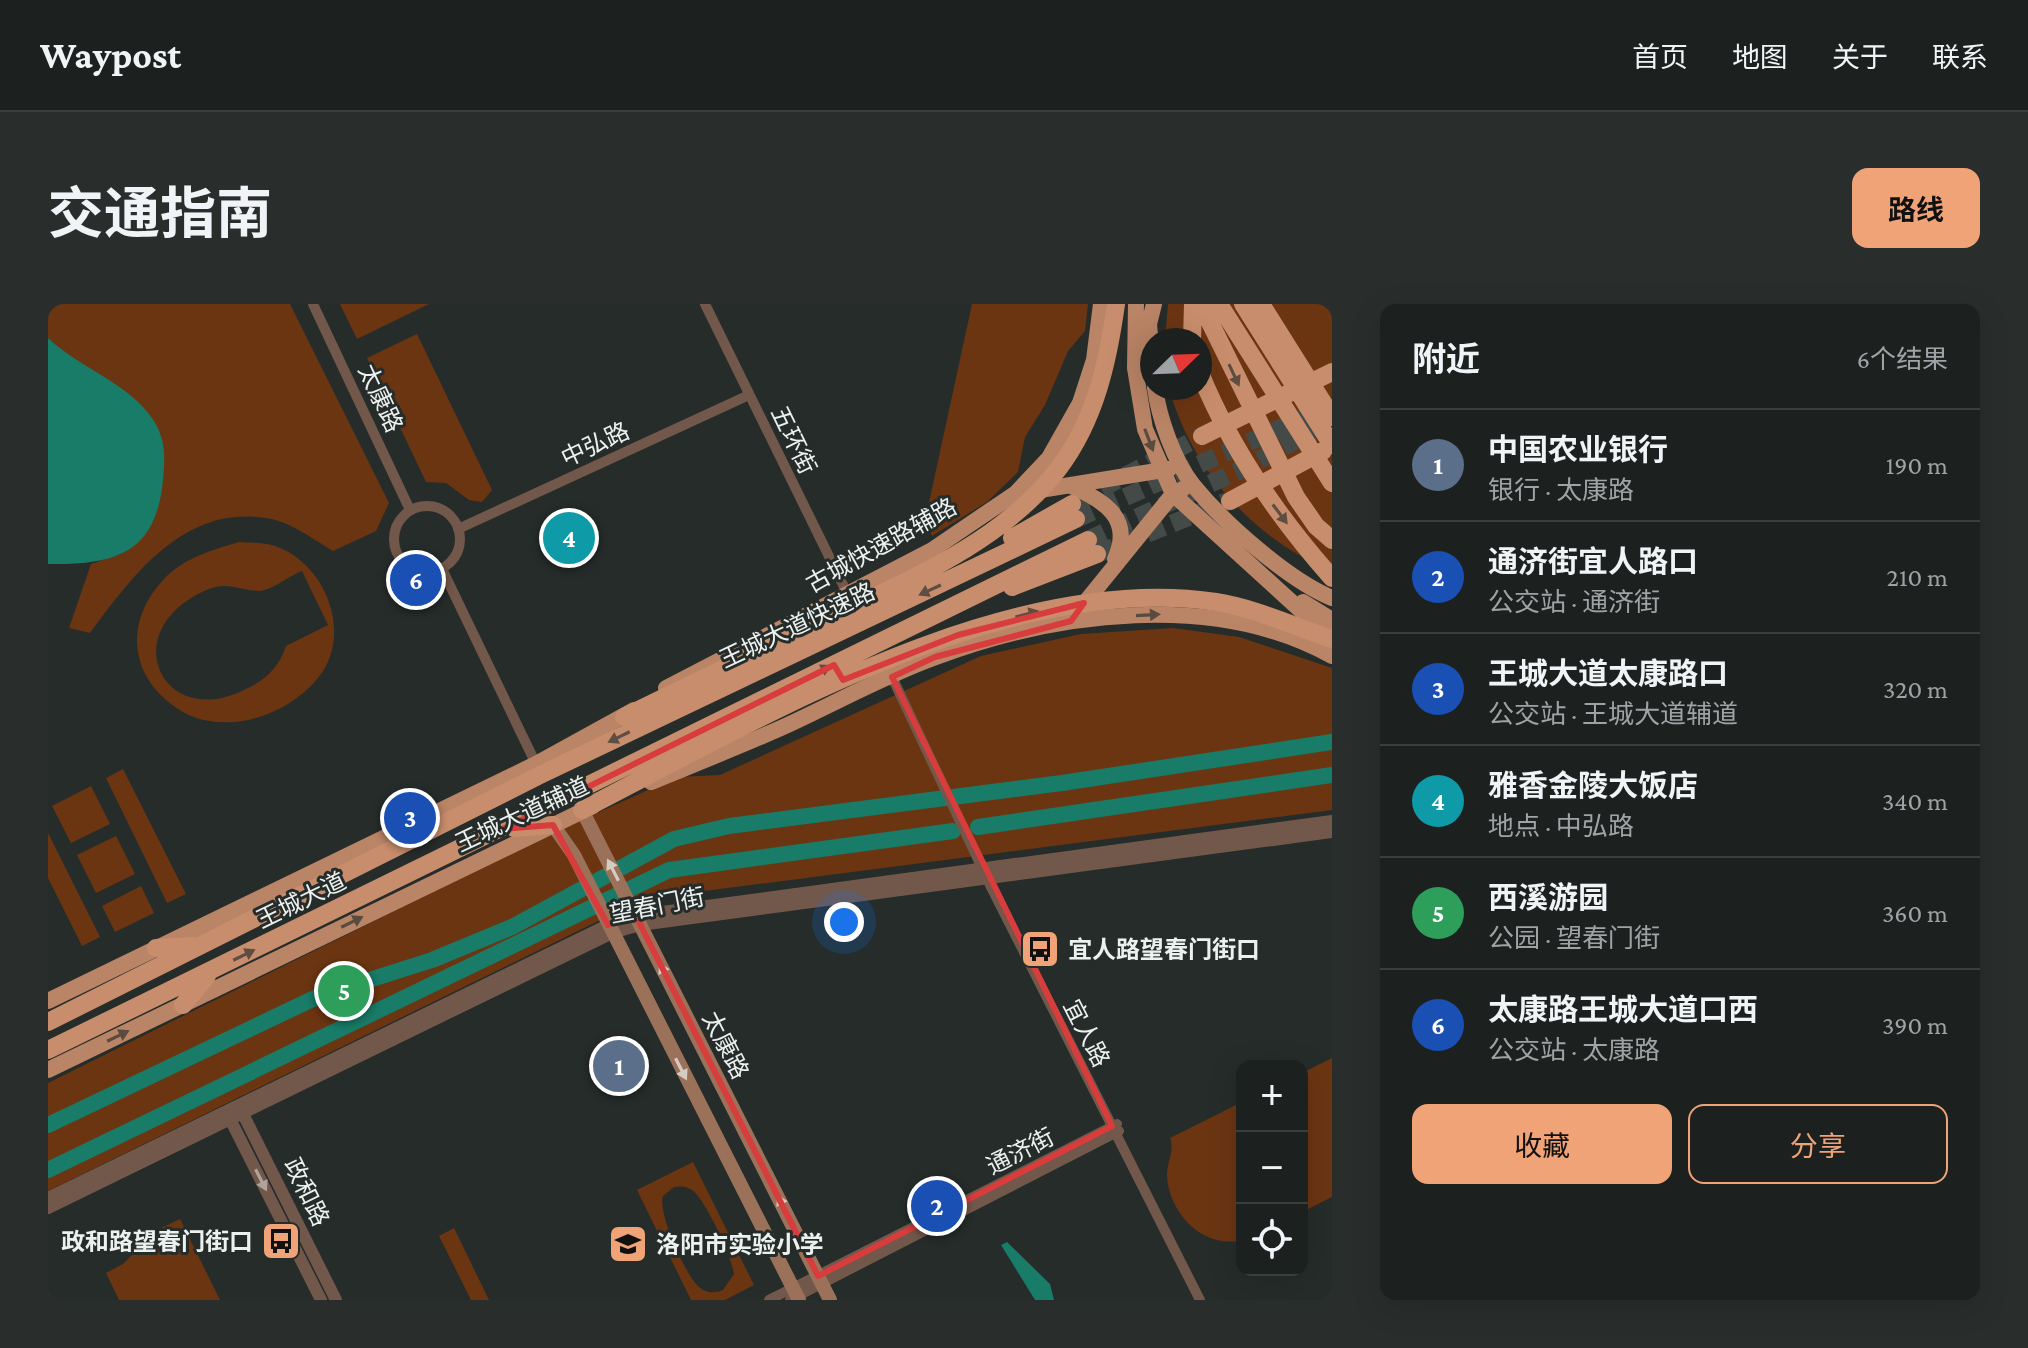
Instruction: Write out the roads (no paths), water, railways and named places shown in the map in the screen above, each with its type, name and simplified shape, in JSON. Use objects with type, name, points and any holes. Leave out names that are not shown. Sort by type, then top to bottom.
[{"type":"highway","points":[[624,717],[847,601],[941,563],[999,525],[1030,499],[1059,467],[1088,416],[1109,360],[1116,304]]},
{"type":"highway","points":[[1192,328],[1193,304]]},
{"type":"highway","points":[[1201,304],[1296,497],[1316,526],[1332,540]]},
{"type":"highway","points":[[1219,304],[1332,483]]},
{"type":"highway","points":[[1230,501],[1332,446],[1243,304]]},
{"type":"highway","points":[[1261,304],[1332,417]]},
{"type":"highway","points":[[1278,304],[1287,344]]},
{"type":"highway","points":[[1202,436],[1332,372]]},
{"type":"highway","points":[[1211,400],[1219,419],[1267,497],[1332,578]]},
{"type":"highway","name":"王城大道快速路","points":[[538,770],[956,577],[1072,503]]},
{"type":"highway","name":"王城大道快速路","points":[[579,802],[777,693],[967,597],[1092,547]]},
{"type":"highway","points":[[579,802],[690,755],[873,666],[1031,612],[1114,598],[1218,602],[1332,639]]},
{"type":"highway","points":[[624,717],[763,668]]},
{"type":"highway","points":[[690,755],[777,693]]},
{"type":"highway","name":"王城大道","points":[[48,1022],[491,800],[538,770]]},
{"type":"highway","name":"王城大道","points":[[48,1050],[503,829],[579,802]]},
{"type":"highway","points":[[503,829],[553,825]]},
{"type":"highway","points":[[156,948],[200,946]]},
{"type":"highway","points":[[183,1005],[211,971]]},
{"type":"main road","name":"古城快速路辅路","points":[[847,601],[932,550],[1016,493],[1049,458],[1080,403],[1094,360],[1101,304]]},
{"type":"main road","points":[[1149,328],[1154,304]]},
{"type":"main road","points":[[1097,337],[1136,305]]},
{"type":"main road","points":[[1136,305],[1135,368],[1145,429],[1173,494],[1332,639]]},
{"type":"main road","points":[[1159,400],[1181,465],[1192,485],[1261,551],[1294,577],[1332,598]]},
{"type":"main road","points":[[1072,503],[1181,465]]},
{"type":"main road","points":[[1071,621],[1173,494],[1192,485]]},
{"type":"main road","points":[[1016,493],[1072,503],[1106,501],[1119,525],[1121,545],[1111,568]]},
{"type":"main road","points":[[1316,526],[1332,552]]},
{"type":"main road","points":[[1261,575],[1332,620]]},
{"type":"main road","points":[[892,677],[935,657],[1071,621],[1171,614],[1220,620],[1266,631],[1332,656]]},
{"type":"main road","name":"王城大道辅道","points":[[48,1070],[553,825],[579,802],[779,729],[892,677]]},
{"type":"main road","name":"王城大道辅道","points":[[48,1001],[538,770],[624,717]]},
{"type":"main road","name":"太康路","points":[[579,802],[830,1300]]},
{"type":"main road","points":[[553,825],[574,855],[795,1296]]},
{"type":"street","name":"太康路","points":[[313,304],[410,510]]},
{"type":"street","name":"五环街","points":[[705,304],[847,601]]},
{"type":"street","name":"中弘路","points":[[458,529],[749,395]]},
{"type":"street","points":[[433,506],[453,518],[458,529],[458,552],[442,569],[419,572],[398,558],[393,535],[396,524],[410,510],[433,506]]},
{"type":"street","points":[[442,569],[538,770]]},
{"type":"street","name":"宜人路","points":[[892,677],[989,877],[1206,1300]]},
{"type":"street","name":"望春门街","points":[[989,877],[1332,821]]},
{"type":"street","name":"望春门街","points":[[48,1198],[234,1112],[610,929],[638,921],[1332,832]]},
{"type":"street","name":"望春门街","points":[[48,1208],[234,1112]]},
{"type":"street","name":"政和路","points":[[234,1112],[321,1300]]},
{"type":"street","name":"政和路","points":[[234,1112],[336,1300]]},
{"type":"street","name":"宜人路","points":[[1116,1128],[1200,1300]]},
{"type":"street","name":"通济街","points":[[769,1300],[795,1296],[820,1280],[1116,1128]]},
{"type":"waterway","points":[[48,1125],[319,996],[432,960],[512,927],[674,839],[729,826],[1062,783],[1332,742]]},
{"type":"waterway","points":[[978,827],[1332,775]]},
{"type":"waterway","points":[[48,1170],[669,870],[953,831]]},
{"type":"tunnel","points":[[1076,519],[1326,408]]},
{"type":"tunnel","points":[[1088,540],[1240,470],[1332,421]]},
{"type":"tunnel","points":[[1077,501],[1202,436]]},
{"type":"tunnel","points":[[1097,554],[1228,501]]},
{"type":"place","name":"雅香金陵大饭店","points":[[569,538]]},
{"type":"place","name":"太康路王城大道口西","points":[[416,580]]},
{"type":"place","name":"王城大道太康路口","points":[[410,818]]},
{"type":"place","name":"宜人路望春门街口","points":[[1040,949]]},
{"type":"place","name":"西溪游园","points":[[344,991]]},
{"type":"place","name":"中国农业银行","points":[[619,1066]]},
{"type":"place","name":"通济街宜人路口","points":[[937,1206]]},
{"type":"place","name":"政和路望春门街口","points":[[281,1241]]},
{"type":"place","name":"洛阳市实验小学","points":[[628,1244]]}]
